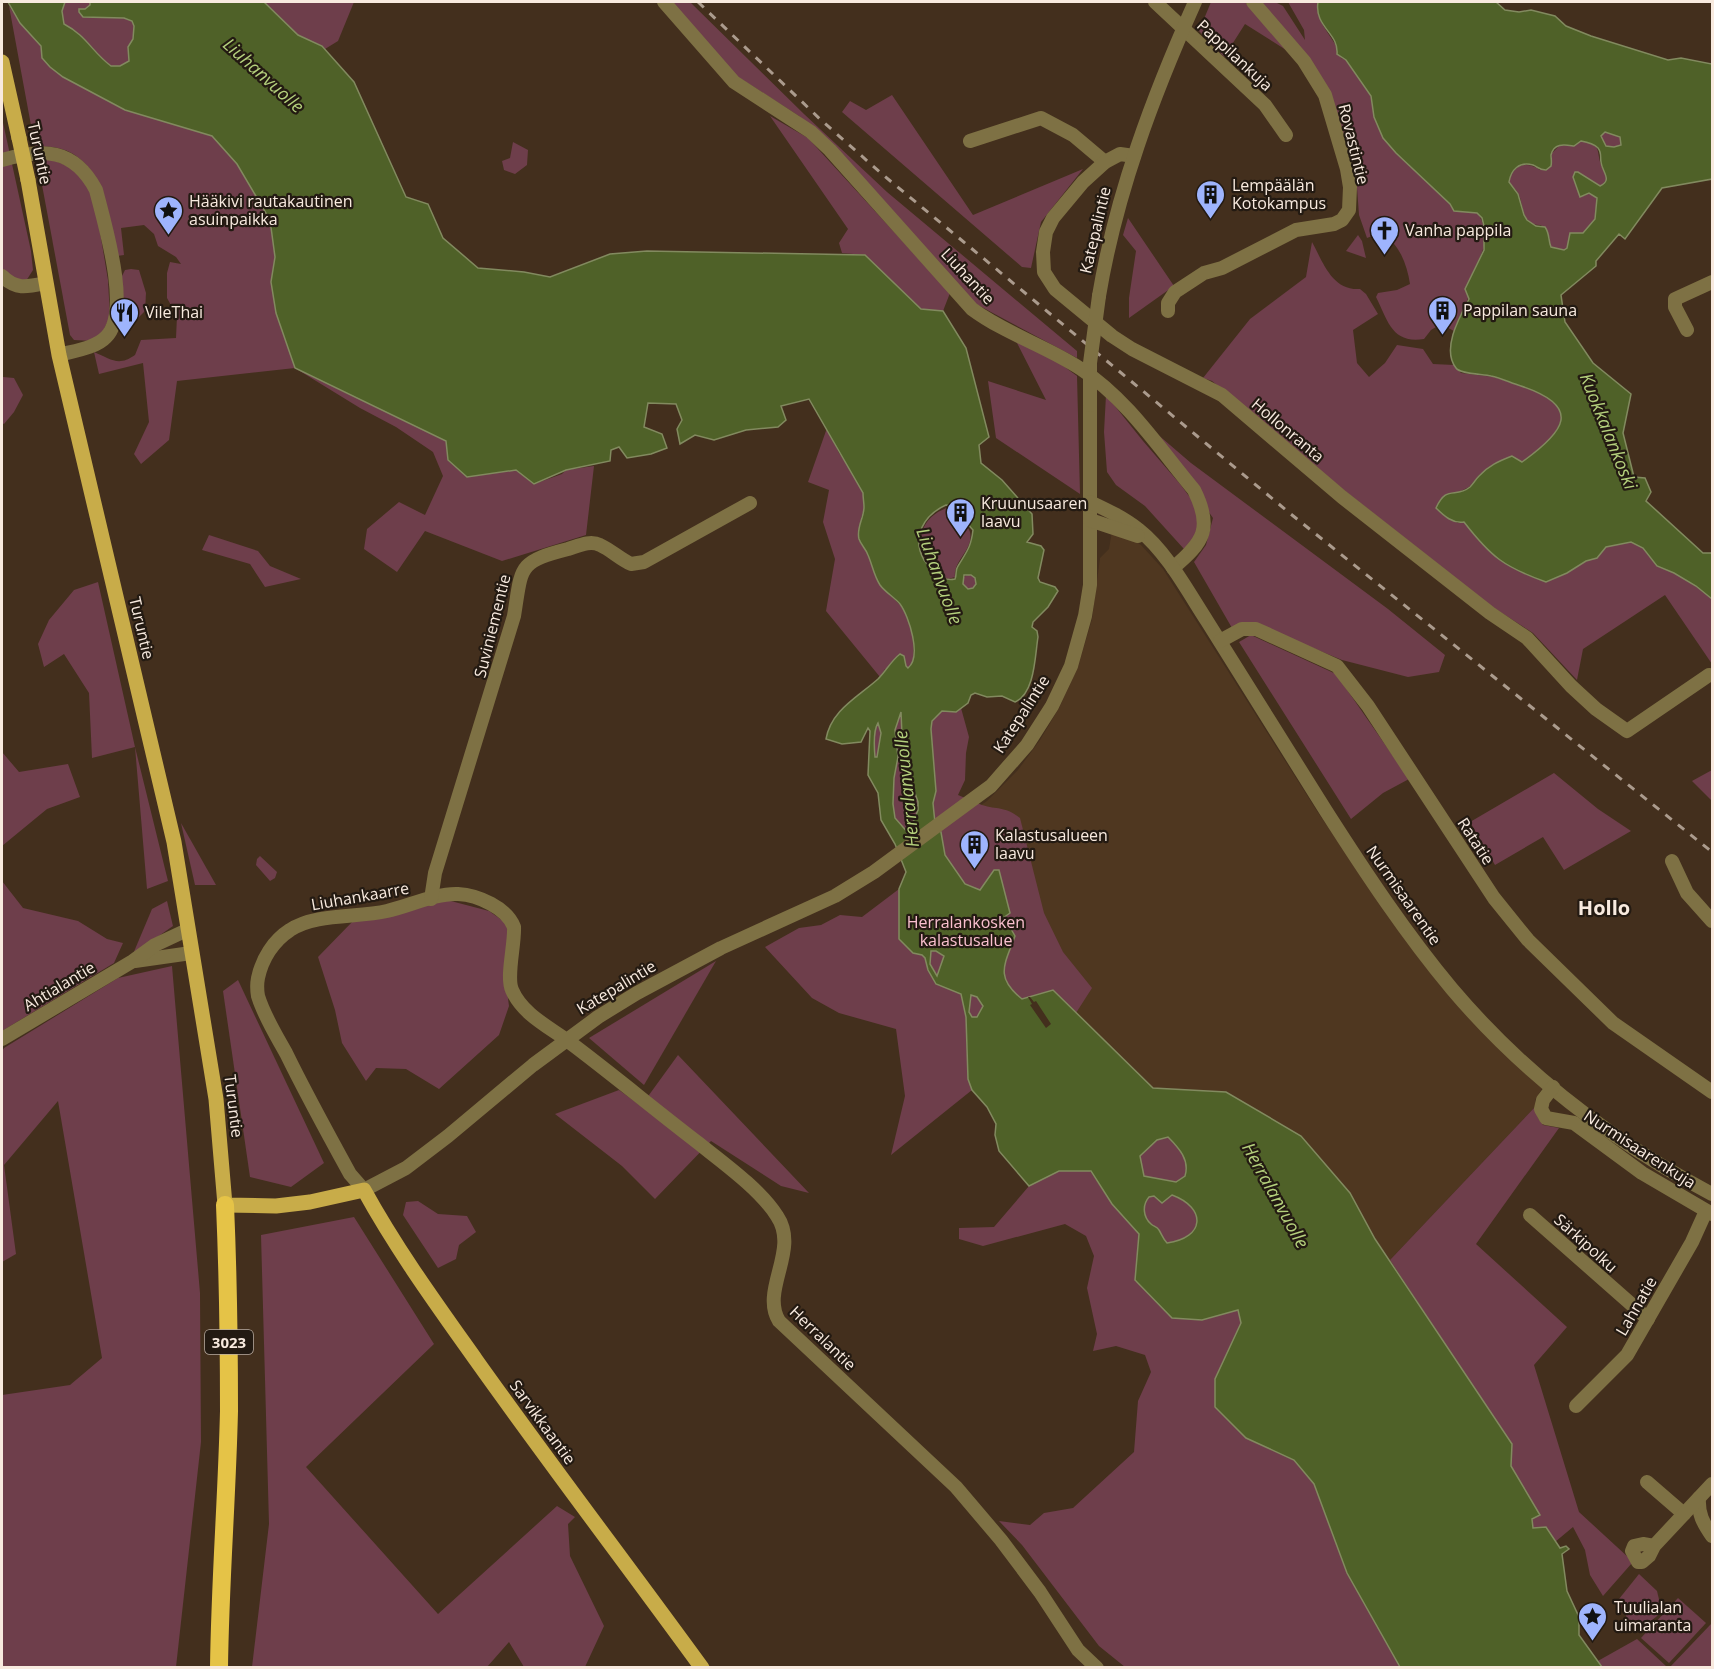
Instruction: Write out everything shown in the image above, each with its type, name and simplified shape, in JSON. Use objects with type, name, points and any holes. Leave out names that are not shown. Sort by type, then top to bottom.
[{"type":"highway","name":"3023","points":[[219,1668],[220,1595],[229,1412],[229,1312],[225,1205]]},
{"type":"highway","name":"3023","points":[[210,1668],[220,1595]]},
{"type":"main road","name":"Turuntie","points":[[2,62],[28,180],[59,355],[174,842],[216,1099],[225,1205]]},
{"type":"main road","name":"Katepalintie","points":[[225,1205],[276,1206],[310,1202],[364,1190]]},
{"type":"main road","name":"Sarvikkaantie","points":[[364,1190],[429,1293],[528,1433],[702,1668]]},
{"type":"street","name":"Liuhantie","points":[[664,2],[734,82],[811,132],[830,150],[972,309],[992,324],[1079,368],[1107,388],[1123,405],[1194,490],[1202,506],[1205,528],[1201,539],[1194,550],[1173,568]]},
{"type":"street","name":"Pappilankuja","points":[[1155,2],[1265,105],[1286,135]]},
{"type":"street","name":"Katepalintie","points":[[364,1190],[414,1161],[598,1017],[637,993],[721,948],[836,896],[874,872],[991,786],[1011,765],[1039,726],[1062,687],[1071,666],[1085,616],[1090,585],[1089,363],[1107,251],[1134,156],[1195,2]]},
{"type":"street","name":"Rovastintie","points":[[1168,311],[1168,303],[1175,292],[1204,273],[1221,268],[1296,230],[1334,224],[1342,220],[1349,210],[1351,199],[1347,169],[1324,95],[1304,61],[1253,2]]},
{"type":"street","points":[[970,141],[1041,118],[1073,135],[1105,162],[1120,154],[1134,156]]},
{"type":"street","points":[[2,160],[39,152],[59,155],[81,168],[90,178],[96,190],[114,267],[118,310],[116,319],[110,333],[102,340],[59,355]]},
{"type":"street","name":"Hollonranta","points":[[1105,162],[1065,202],[1046,232],[1043,252],[1044,272],[1055,289],[1112,336],[1132,349],[1222,395],[1342,496],[1490,613],[1527,638],[1570,686],[1596,709],[1627,731],[1709,675]]},
{"type":"street","points":[[2,276],[22,288],[46,283]]},
{"type":"street","points":[[1687,330],[1675,307],[1675,299],[1713,282]]},
{"type":"street","name":"Nurmisaarentie","points":[[1090,502],[1139,530],[1173,568],[1326,812],[1415,942],[1453,990],[1486,1026],[1552,1087],[1636,1150],[1713,1194]]},
{"type":"street","name":"Suviniementie","points":[[431,899],[435,873],[514,616],[521,575],[528,563],[550,554],[592,543],[600,545],[622,561],[631,564],[644,562],[750,503]]},
{"type":"street","points":[[1090,520],[1149,539]]},
{"type":"street","name":"Ratatie","points":[[1220,641],[1242,629],[1256,629],[1337,666],[1368,706],[1494,898],[1528,940],[1613,1023],[1713,1092]]},
{"type":"street","points":[[1672,861],[1687,893],[1713,921]]},
{"type":"street","name":"Liuhankaarre","points":[[364,1190],[350,1174],[275,1032],[258,994],[257,981],[264,960],[275,943],[291,929],[305,922],[387,911],[458,894],[493,905],[511,919],[514,927],[515,938],[509,980],[512,991],[534,1017],[566,1040]]},
{"type":"street","name":"Ahtialantie","points":[[2,1039],[156,945],[187,930]]},
{"type":"street","name":"Ahtialantie","points":[[133,961],[191,953]]},
{"type":"street","name":"Herralantie","points":[[566,1040],[733,1171],[778,1216],[784,1231],[785,1248],[773,1303],[775,1315],[779,1321],[956,1487],[1027,1575],[1078,1650],[1097,1668]]},
{"type":"street","name":"Nurmisaarenkuja","points":[[1552,1087],[1543,1100],[1541,1110],[1546,1118],[1574,1124],[1642,1173],[1709,1212]]},
{"type":"street","name":"Lahnatie","points":[[1576,1406],[1627,1355],[1709,1212]]},
{"type":"street","name":"Särkipolku","points":[[1530,1215],[1647,1319]]},
{"type":"street","points":[[1647,1482],[1684,1514]]},
{"type":"street","points":[[1654,1546],[1713,1484]]},
{"type":"street","points":[[1699,1498],[1698,1509],[1713,1536]]},
{"type":"shaded area","points":[[1112,531],[1131,538],[1141,545],[1163,569],[1317,811],[1406,941],[1443,989],[1477,1025],[1543,1087],[1535,1100],[1535,1107],[1390,1260],[1375,1239],[1226,1092],[1153,1088],[1053,991],[941,832],[987,801],[1018,770],[1040,740],[1059,708],[1078,667],[1092,619],[1100,558],[1109,549]]},
{"type":"green space","points":[[65,2],[90,2],[91,5],[85,9],[83,17],[124,18],[132,21],[134,26],[133,39],[128,47],[129,61],[120,66],[111,66],[84,39],[64,24],[62,11]]},
{"type":"green space","points":[[264,2],[354,2],[338,41],[325,49],[298,35]]},
{"type":"green space","points":[[670,2],[690,2],[887,192],[1077,351],[1077,358],[976,304],[820,134],[799,116],[735,75]]},
{"type":"green space","points":[[1211,2],[1245,2],[1286,50],[1245,24],[1224,57],[1199,31]]},
{"type":"green space","points":[[1258,2],[1275,2],[1283,6],[1305,40],[1304,30],[1288,2],[1318,2],[1322,24],[1335,43],[1341,58],[1346,60],[1371,96],[1374,117],[1396,153],[1450,204],[1454,211],[1477,213],[1480,217],[1484,232],[1484,248],[1472,275],[1468,298],[1454,331],[1441,324],[1431,330],[1424,339],[1413,340],[1405,338],[1392,329],[1376,297],[1378,293],[1397,290],[1410,284],[1404,261],[1397,248],[1387,237],[1380,233],[1367,238],[1359,215],[1356,174],[1337,118]]},
{"type":"green space","points":[[9,6],[20,23],[41,46],[42,52],[96,93],[125,110],[212,136],[237,164],[270,220],[275,257],[271,282],[295,368],[177,381],[169,440],[141,464],[134,454],[149,422],[143,363],[99,374],[94,352],[115,361],[124,361],[135,355],[141,340],[176,338],[177,316],[167,298],[167,273],[170,262],[181,264],[176,257],[158,246],[154,234],[144,225],[121,228],[124,255],[117,256],[102,192],[86,164],[74,154],[58,148],[35,147]]},
{"type":"green space","points":[[892,95],[973,215],[1083,169],[1041,222],[1031,268],[1022,267],[842,112],[850,101],[866,110]]},
{"type":"green space","points":[[770,116],[808,138],[950,293],[943,311],[921,309],[865,255],[842,253],[839,243],[848,229]]},
{"type":"green space","points":[[2,118],[31,251],[33,270],[26,281],[20,282],[2,271]]},
{"type":"green space","points":[[1605,132],[1620,137],[1621,145],[1606,146],[1600,136]]},
{"type":"green space","points":[[1580,141],[1597,148],[1607,179],[1600,187],[1578,172],[1584,196],[1589,193],[1597,198],[1595,219],[1583,233],[1569,235],[1569,245],[1564,250],[1551,247],[1549,236],[1541,225],[1527,219],[1518,193],[1509,182],[1516,168],[1530,165],[1540,170],[1552,160],[1551,154],[1560,145],[1574,146]]},
{"type":"green space","points":[[513,142],[528,150],[527,165],[515,174],[504,170],[502,161],[510,158]]},
{"type":"green space","points":[[37,158],[48,158],[75,169],[91,192],[108,280],[110,317],[101,335],[92,341],[74,340],[70,335]]},
{"type":"green space","points":[[1128,218],[1174,286],[1129,318],[1129,298],[1136,251],[1123,235]]},
{"type":"green space","points":[[1358,235],[1362,241],[1366,258],[1346,251]]},
{"type":"green space","points":[[1312,242],[1335,280],[1350,288],[1360,289],[1366,294],[1378,314],[1353,330],[1357,363],[1369,377],[1385,363],[1397,345],[1423,349],[1433,364],[1454,365],[1461,373],[1494,377],[1536,391],[1551,399],[1561,411],[1561,420],[1553,438],[1522,462],[1480,474],[1469,487],[1459,492],[1446,517],[1458,523],[1464,521],[1478,540],[1567,573],[1586,561],[1597,558],[1606,547],[1631,542],[1643,548],[1657,566],[1697,586],[1712,599],[1712,664],[1665,595],[1583,649],[1577,680],[1533,633],[1491,606],[1350,495],[1212,381],[1203,378],[1250,319],[1306,277]]},
{"type":"green space","points":[[125,270],[139,270],[146,293],[145,311],[137,319],[126,319],[122,314],[120,280]]},
{"type":"green space","points":[[1016,341],[1058,362],[1077,376],[1080,494],[996,438],[988,381],[1046,400]]},
{"type":"green space","points":[[295,368],[446,441],[448,460],[467,477],[516,470],[534,484],[562,474],[566,470],[594,466],[586,535],[502,561],[425,531],[397,572],[364,549],[367,529],[399,502],[425,515],[443,476],[433,452],[396,427]]},
{"type":"green space","points":[[3,377],[14,378],[23,395],[4,424],[2,423]]},
{"type":"green space","points":[[1106,395],[1195,504],[1199,520],[1195,540],[1184,549],[1145,506],[1116,485],[1107,472],[1104,432]]},
{"type":"green space","points":[[1149,427],[1191,463],[1388,609],[1445,655],[1439,672],[1408,677],[1342,660],[1308,646],[1232,628],[1194,562],[1206,545],[1213,518]]},
{"type":"green space","points":[[827,428],[863,493],[864,509],[861,518],[860,543],[867,551],[880,585],[901,606],[912,626],[914,662],[908,668],[905,666],[885,669],[880,677],[826,611],[835,559],[823,522],[829,490],[808,482]]},
{"type":"green space","points":[[950,507],[960,514],[970,538],[957,565],[955,577],[948,579],[927,558],[922,549],[921,540],[922,532],[932,517]]},
{"type":"green space","points":[[209,535],[258,551],[270,566],[301,579],[265,587],[250,564],[202,550]]},
{"type":"green space","points":[[966,575],[972,575],[976,582],[972,589],[966,589],[962,585],[962,579]]},
{"type":"green space","points":[[98,582],[135,747],[92,758],[89,693],[64,654],[44,667],[38,644],[49,620],[74,590]]},
{"type":"green space","points":[[1251,635],[1336,674],[1409,779],[1383,793],[1351,819],[1239,642]]},
{"type":"green space","name":"Herralankosken kalastusalue","points":[[904,702],[942,711],[956,712],[961,708],[969,737],[965,780],[958,795],[982,805],[1006,810],[1020,818],[1044,913],[1063,952],[1092,988],[1076,1013],[968,1079],[972,1090],[891,1155],[905,1096],[896,1029],[839,1013],[812,998],[765,947],[799,928],[821,925],[840,915],[862,917],[899,889],[906,872],[895,844],[881,820],[878,793],[868,775],[870,731],[868,728]]},
{"type":"green space","points":[[135,747],[168,881],[147,889]]},
{"type":"green space","points":[[2,752],[19,772],[68,764],[80,797],[47,809],[2,846]]},
{"type":"green space","points":[[1712,770],[1712,801],[1692,781]]},
{"type":"green space","points":[[1554,773],[1598,809],[1631,831],[1564,870],[1543,837],[1495,865],[1470,822]]},
{"type":"green space","points":[[181,823],[216,885],[195,885]]},
{"type":"green space","points":[[260,856],[277,872],[275,878],[270,881],[256,865]]},
{"type":"green space","points":[[2,881],[23,908],[78,921],[107,939],[123,943],[114,963],[2,1031]]},
{"type":"green space","points":[[447,900],[489,911],[506,923],[510,943],[505,976],[509,1006],[499,1035],[439,1089],[406,1069],[376,1068],[366,1081],[342,1043],[335,1010],[318,957],[354,920]]},
{"type":"green space","points":[[167,901],[173,926],[133,954],[152,909]]},
{"type":"green space","points":[[716,961],[644,1085],[589,1038]]},
{"type":"green space","points":[[172,966],[200,1293],[201,1442],[176,1667],[2,1667],[2,1395],[70,1385],[102,1358],[58,1101],[4,1165],[16,1254],[2,1262],[2,1051],[118,978]]},
{"type":"green space","points":[[238,980],[324,1163],[291,1187],[250,1177],[223,991]]},
{"type":"green space","points":[[678,1055],[809,1193],[781,1186],[711,1141],[655,1199],[622,1166],[555,1114],[619,1090],[641,1106]]},
{"type":"green space","points":[[1535,1107],[1543,1125],[1559,1128],[1476,1244],[1567,1327],[1534,1365],[1579,1512],[1632,1563],[1603,1596],[1590,1575],[1585,1550],[1573,1527],[1555,1542],[1546,1528],[1533,1528],[1532,1519],[1540,1515],[1511,1466],[1511,1444],[1390,1260]]},
{"type":"green space","points":[[1168,1137],[1185,1159],[1185,1176],[1176,1182],[1144,1176],[1140,1156],[1157,1140]]},
{"type":"green space","points":[[1059,1171],[1090,1171],[1112,1204],[1139,1234],[1135,1281],[1202,1320],[1238,1310],[1241,1323],[1215,1379],[1246,1438],[1294,1460],[1314,1484],[1347,1573],[1400,1667],[1125,1667],[1099,1646],[1022,1545],[999,1521],[1030,1525],[1044,1513],[1073,1508],[1134,1452],[1138,1401],[1151,1372],[1145,1355],[1116,1346],[1093,1351],[1097,1334],[1087,1288],[1094,1256],[1086,1236],[1065,1224],[983,1246],[959,1239],[959,1228],[994,1227],[1029,1186]]},
{"type":"green space","points":[[1171,1195],[1191,1207],[1196,1214],[1197,1222],[1189,1235],[1167,1243],[1158,1229],[1148,1221],[1144,1207],[1149,1197],[1154,1196],[1162,1202]]},
{"type":"green space","points":[[418,1201],[438,1214],[467,1216],[476,1232],[459,1245],[456,1259],[438,1268],[403,1215],[406,1202]]},
{"type":"green space","points":[[354,1217],[434,1344],[306,1467],[438,1614],[557,1506],[575,1517],[568,1524],[570,1556],[604,1626],[585,1667],[524,1667],[509,1642],[487,1667],[252,1667],[269,1524],[261,1235]]},
{"type":"green space","points":[[1639,1574],[1657,1591],[1662,1612],[1636,1633],[1619,1599]]},
{"type":"green space","points":[[1678,1598],[1706,1623],[1669,1663],[1641,1638]]},
{"type":"green space","points":[[1711,1624],[1712,1667],[1670,1667]]},
{"type":"green space","points":[[1637,1639],[1667,1667],[1602,1667],[1596,1662]]},
{"type":"water","points":[[8,2],[65,2],[62,11],[64,24],[84,39],[111,66],[120,66],[129,61],[128,47],[133,39],[134,26],[132,21],[124,18],[83,17],[79,9],[85,9],[90,2],[264,2],[298,35],[322,46],[354,82],[406,197],[428,204],[443,238],[478,268],[550,277],[610,254],[647,251],[865,255],[921,309],[943,311],[966,348],[989,437],[979,445],[981,463],[1002,480],[1032,514],[1033,534],[1027,542],[1041,546],[1044,550],[1038,578],[1040,582],[1055,587],[1058,591],[1048,607],[1033,622],[1032,627],[1037,631],[1038,637],[1035,663],[1030,683],[1022,698],[1015,702],[1002,696],[987,697],[975,693],[971,695],[968,703],[956,712],[942,711],[932,721],[936,791],[933,803],[935,823],[941,832],[945,855],[965,884],[980,890],[994,870],[999,870],[1010,913],[1003,918],[1006,926],[1015,936],[1005,962],[1005,977],[1013,991],[1022,999],[1053,990],[1153,1088],[1226,1092],[1301,1136],[1350,1193],[1375,1239],[1512,1444],[1511,1466],[1540,1515],[1532,1519],[1533,1528],[1546,1527],[1560,1548],[1566,1546],[1569,1549],[1562,1554],[1567,1591],[1579,1617],[1579,1635],[1602,1667],[1400,1667],[1347,1573],[1314,1484],[1294,1460],[1246,1438],[1215,1407],[1215,1379],[1241,1323],[1238,1310],[1202,1320],[1172,1318],[1135,1280],[1139,1234],[1112,1204],[1091,1171],[1059,1171],[1029,1186],[999,1151],[995,1135],[996,1124],[987,1107],[972,1090],[968,1079],[966,1017],[961,994],[936,984],[928,970],[925,958],[913,953],[899,939],[899,889],[906,872],[895,844],[881,820],[878,793],[868,775],[870,731],[868,728],[861,742],[842,744],[826,739],[833,720],[839,712],[878,679],[900,654],[904,656],[908,668],[912,663],[914,646],[904,610],[898,601],[880,585],[859,539],[864,511],[863,493],[809,399],[781,406],[786,420],[778,427],[746,430],[714,440],[695,435],[680,444],[677,429],[682,420],[676,404],[648,403],[644,427],[662,434],[667,448],[651,454],[627,458],[619,447],[611,450],[610,461],[566,470],[534,484],[516,470],[467,477],[448,460],[446,441],[295,368],[276,313],[271,282],[275,257],[270,220],[237,164],[212,136],[125,110],[63,77],[42,58],[41,46],[20,23]],"holes":[[[946,505],[952,506],[959,511],[973,530],[970,545],[957,568],[955,579],[946,579],[941,576],[925,562],[920,551],[919,535],[931,515]],[[964,575],[971,575],[975,578],[976,584],[973,588],[968,589],[963,584]],[[901,712],[903,759],[918,802],[918,810],[913,822],[914,836],[910,835],[895,818],[894,778],[898,757],[895,730]],[[878,723],[881,733],[877,757],[875,757],[874,748],[875,730]],[[931,951],[944,956],[937,976],[930,964]],[[971,995],[977,997],[983,1006],[977,1017],[972,1017],[969,1012]],[[1168,1137],[1180,1150],[1185,1160],[1185,1176],[1176,1182],[1144,1176],[1140,1156],[1157,1140]],[[1172,1195],[1191,1207],[1196,1215],[1195,1229],[1180,1240],[1167,1243],[1158,1229],[1148,1221],[1145,1214],[1144,1207],[1147,1200],[1154,1196],[1162,1203]]]},
{"type":"water","name":"Kuokkalankoski","points":[[1318,2],[1496,2],[1505,10],[1519,12],[1531,10],[1555,16],[1566,26],[1591,36],[1668,60],[1681,58],[1712,64],[1712,179],[1662,188],[1625,239],[1619,234],[1596,261],[1596,266],[1561,295],[1565,322],[1593,363],[1631,394],[1623,433],[1634,477],[1645,478],[1651,492],[1646,501],[1703,553],[1712,553],[1712,599],[1696,586],[1657,566],[1643,548],[1631,542],[1606,547],[1597,558],[1586,561],[1546,582],[1499,560],[1464,522],[1452,521],[1436,508],[1444,496],[1470,487],[1482,472],[1494,464],[1512,456],[1522,462],[1537,451],[1557,430],[1561,421],[1560,411],[1554,403],[1541,394],[1498,378],[1467,373],[1456,368],[1450,352],[1451,342],[1457,323],[1469,299],[1465,289],[1484,250],[1482,218],[1477,213],[1454,211],[1450,204],[1383,138],[1374,117],[1371,96],[1346,60],[1337,54],[1337,47],[1318,11]],"holes":[[[1605,132],[1620,137],[1621,145],[1606,146],[1601,136]],[[1581,141],[1598,148],[1606,181],[1600,186],[1575,172],[1573,177],[1580,197],[1589,193],[1597,198],[1595,219],[1583,233],[1570,233],[1567,248],[1564,250],[1551,247],[1545,227],[1536,226],[1527,220],[1518,194],[1509,182],[1514,170],[1520,165],[1528,164],[1546,170],[1551,166],[1551,155],[1557,146],[1574,146]]]},
{"type":"pier","points":[[1028,997],[1036,1001],[1051,1024],[1046,1028],[1030,1005],[1032,1004]]},
{"type":"railway","points":[[698,2],[821,120],[882,174],[1292,515],[1712,852]]},
{"type":"place","name":"Lempäälän Kotokampus","points":[[1211,220]]},
{"type":"place","name":"Hääkivi rautakautinen asuinpaikka","points":[[168,236]]},
{"type":"place","name":"Vanha pappila","points":[[1384,256]]},
{"type":"place","name":"Pappilan sauna","points":[[1442,336]]},
{"type":"place","name":"VileThai","points":[[124,338]]},
{"type":"place","name":"Kruunusaaren laavu","points":[[960,538]]},
{"type":"place","name":"Kalastusalueen laavu","points":[[974,870]]},
{"type":"place","name":"Tuulialan uimaranta","points":[[1593,1642]]},
{"type":"district","name":"Hollo","points":[[1604,907]]},
{"type":"water label","name":"Liuhanvuolle","points":[[264,75]]},
{"type":"water label","name":"Liuhanvuolle","points":[[940,576]]},
{"type":"water label","name":"Herralanvuolle","points":[[906,789]]},
{"type":"water label","name":"Herralanvuolle","points":[[1276,1195]]}]
